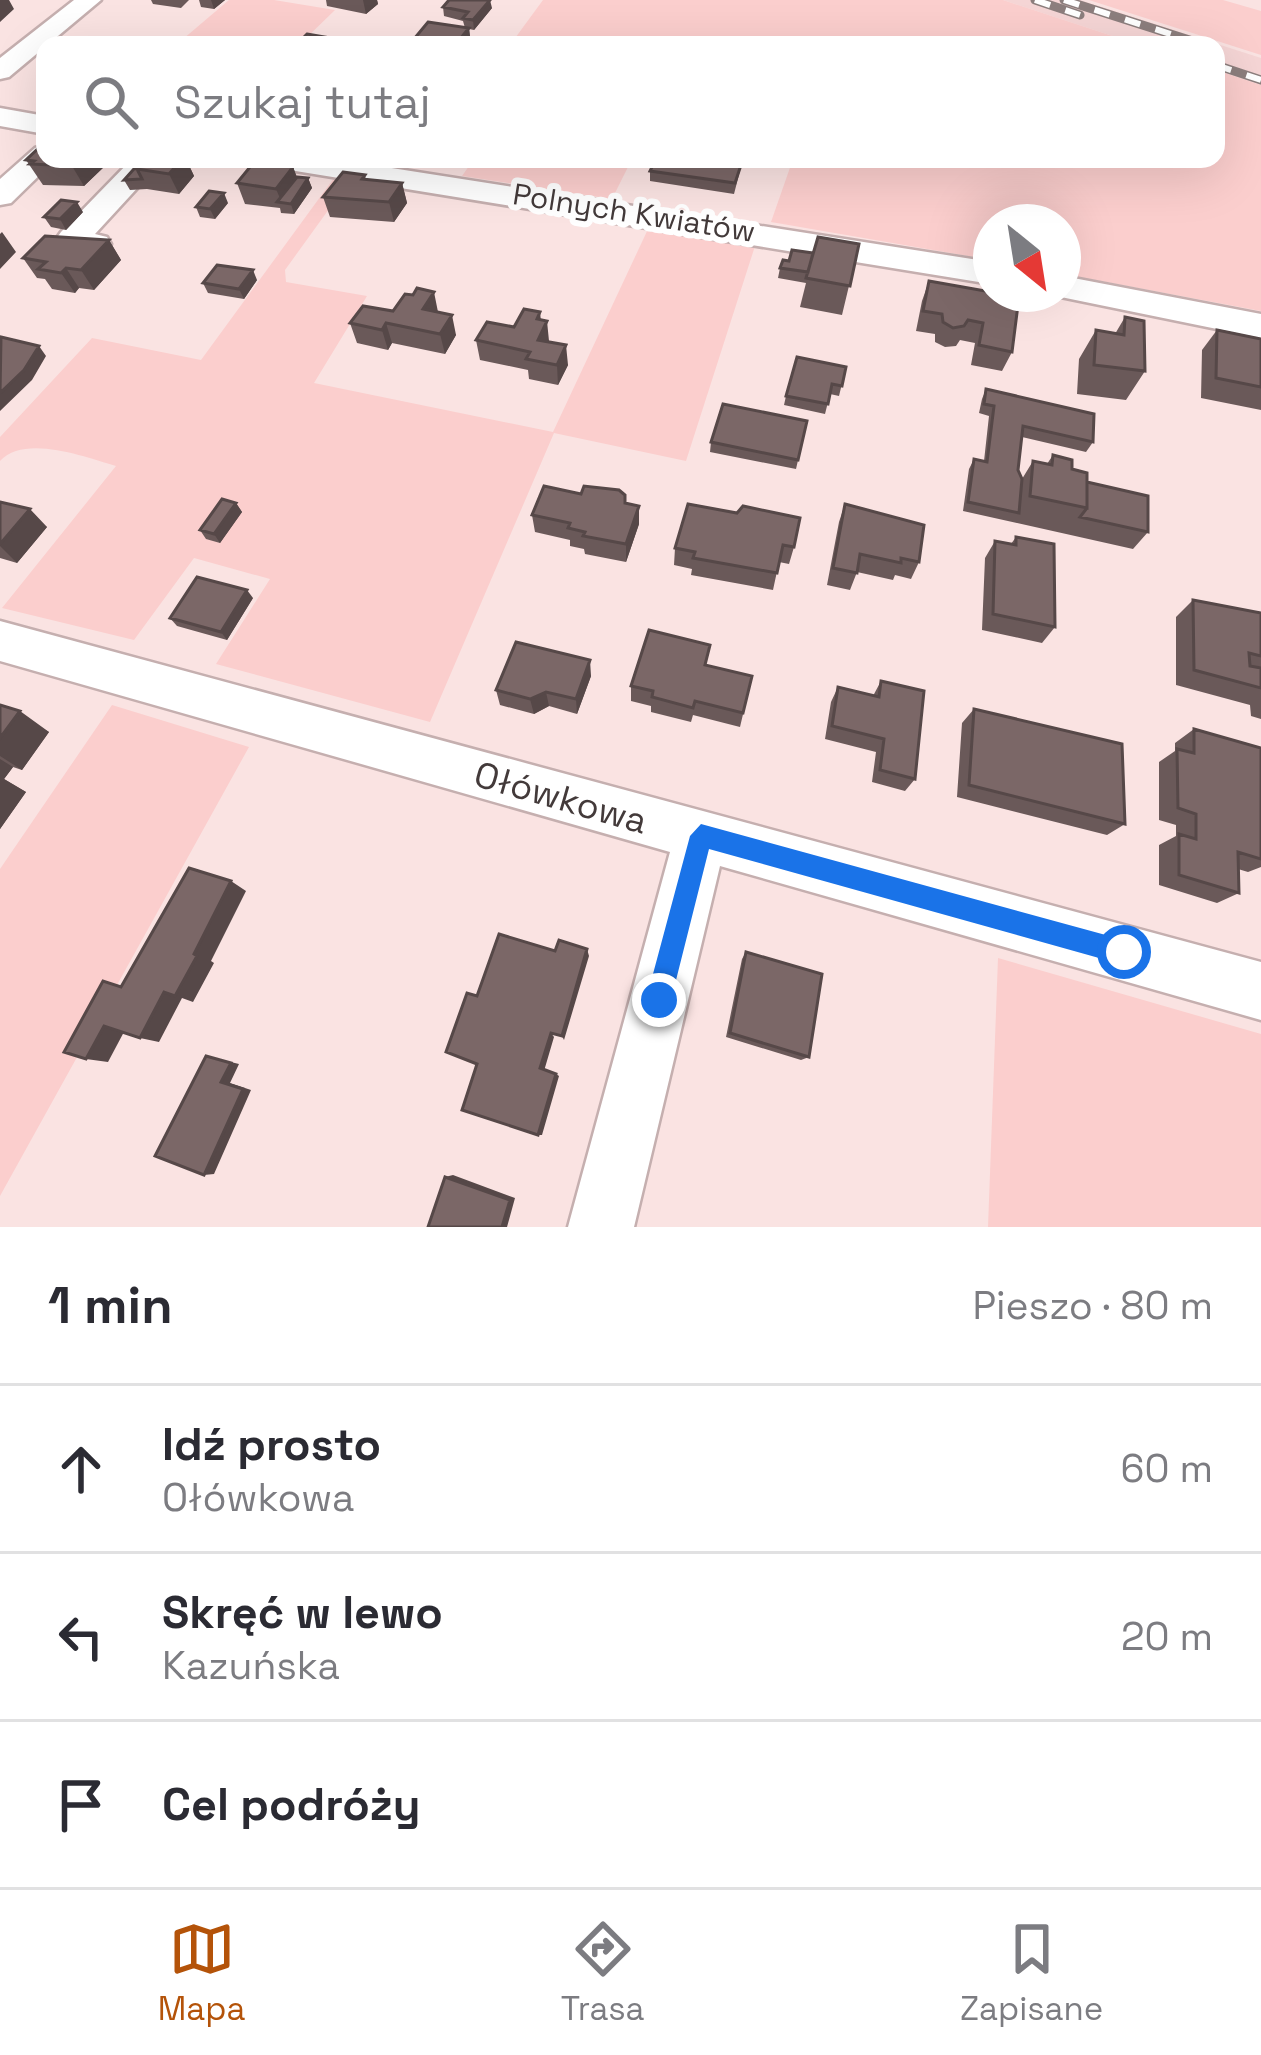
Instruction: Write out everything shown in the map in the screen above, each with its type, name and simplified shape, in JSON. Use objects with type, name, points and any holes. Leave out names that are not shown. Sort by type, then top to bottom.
[{"type":"street","points":[[44,36],[89,0]]},
{"type":"street","points":[[0,71],[36,42]]},
{"type":"street","points":[[0,117],[36,123]]},
{"type":"street","points":[[0,196],[36,162]]},
{"type":"street","points":[[95,244],[72,239],[140,168]]},
{"type":"street","name":"Polnych Kwiatów","points":[[334,168],[973,269]]},
{"type":"street","points":[[1081,291],[1261,326]]},
{"type":"street","name":"Ołówkowa","points":[[0,641],[1261,991]]},
{"type":"street","points":[[601,1227],[701,836]]},
{"type":"shaded area","points":[[229,0],[274,0],[335,10],[308,36],[187,36]]},
{"type":"shaded area","points":[[543,0],[1003,0],[1113,36],[517,36]]},
{"type":"shaded area","points":[[1003,0],[1080,0],[1192,36],[1113,36]]},
{"type":"shaded area","points":[[1089,0],[1223,0],[1261,11],[1261,55],[1225,43],[1225,36],[1202,36]]},
{"type":"shaded area","points":[[1225,46],[1261,58],[1261,85],[1225,73]]},
{"type":"shaded area","points":[[1225,73],[1261,85],[1261,311],[1081,277],[1081,204],[973,204],[973,257],[771,222],[790,168],[1225,168]]},
{"type":"shaded area","points":[[468,168],[628,168],[612,199],[462,176]]},
{"type":"shaded area","points":[[334,178],[350,180],[285,270],[286,282],[367,296],[314,383],[553,432],[649,227],[755,246],[686,461],[554,433],[430,722],[216,664],[270,579],[194,558],[134,640],[2,608],[116,466],[40,448],[11,453],[0,461],[0,437],[92,338],[201,360]]},
{"type":"shaded area","points":[[112,705],[249,747],[0,1196],[0,869]]},
{"type":"shaded area","points":[[998,958],[1261,1034],[1261,1227],[988,1227]]},
{"type":"building","points":[[449,0],[490,0],[473,20],[463,18],[468,12],[443,7]]},
{"type":"building","points":[[428,22],[469,28],[462,36],[416,36]]},
{"type":"building","points":[[135,168],[138,168],[142,179],[124,180]]},
{"type":"building","points":[[138,168],[174,168],[169,174]]},
{"type":"building","points":[[249,168],[292,168],[276,189],[237,183]]},
{"type":"building","points":[[652,168],[740,168],[735,183]]},
{"type":"building","points":[[343,172],[402,183],[389,202],[323,197]]},
{"type":"building","points":[[297,177],[308,178],[291,204],[277,202]]},
{"type":"building","points":[[209,191],[224,193],[210,209],[196,207]]},
{"type":"building","points":[[61,200],[77,202],[60,219],[44,217]]},
{"type":"building","points":[[45,236],[109,240],[81,270],[66,268],[61,273],[38,269],[46,262],[23,258]]},
{"type":"building","points":[[818,237],[859,244],[850,286],[806,278]]},
{"type":"building","points":[[792,250],[813,253],[808,272],[780,268],[783,260],[789,261]]},
{"type":"building","points":[[217,265],[253,270],[239,289],[203,283]]},
{"type":"building","points":[[929,281],[973,289],[973,312],[1017,312],[1012,352],[979,345],[983,323],[968,320],[953,328],[943,322],[942,314],[923,311]]},
{"type":"building","points":[[417,288],[434,292],[423,309],[452,315],[440,334],[386,323],[382,330],[350,323],[363,306],[393,311],[405,294],[413,295]]},
{"type":"building","points":[[524,309],[540,312],[537,319],[547,321],[538,340],[566,345],[557,365],[526,359],[530,352],[476,340],[487,322],[514,327]]},
{"type":"building","points":[[1125,317],[1144,321],[1145,371],[1094,365],[1096,330],[1124,335]]},
{"type":"building","points":[[1217,330],[1261,339],[1261,387],[1216,378]]},
{"type":"building","points":[[1,337],[39,346],[24,370],[0,393]]},
{"type":"building","points":[[797,357],[846,367],[842,386],[832,384],[828,404],[786,396]]},
{"type":"building","points":[[986,389],[1094,414],[1093,442],[1023,426],[1019,513],[968,502],[974,459],[987,462],[994,406],[984,404]]},
{"type":"building","points":[[723,404],[807,421],[798,460],[711,442]]},
{"type":"building","points":[[1053,455],[1072,460],[1072,469],[1087,473],[1087,508],[1030,496],[1033,461],[1052,465]]},
{"type":"building","points":[[1087,482],[1148,496],[1148,532],[1080,517],[1087,508]]},
{"type":"building","points":[[544,486],[581,494],[584,486],[619,490],[625,503],[639,506],[626,544],[583,536],[585,532],[568,528],[570,523],[532,515]]},
{"type":"building","points":[[222,499],[236,503],[214,534],[200,530]]},
{"type":"building","points":[[0,502],[30,509],[0,544]]},
{"type":"building","points":[[688,504],[737,513],[743,506],[800,518],[794,547],[783,545],[777,573],[693,558],[695,552],[675,548]]},
{"type":"building","points":[[845,504],[924,525],[919,562],[860,554],[857,573],[833,568]]},
{"type":"building","points":[[1016,537],[1054,544],[1055,627],[993,614],[995,541],[1016,545]]},
{"type":"building","points":[[197,577],[247,590],[221,632],[170,618]]},
{"type":"building","points":[[1193,600],[1261,613],[1261,656],[1249,653],[1250,666],[1261,668],[1261,688],[1194,670]]},
{"type":"building","points":[[649,630],[710,645],[705,665],[752,676],[743,713],[695,701],[693,708],[631,686]]},
{"type":"building","points":[[516,642],[590,660],[576,699],[546,692],[530,699],[496,690]]},
{"type":"building","points":[[881,681],[924,691],[915,779],[880,770],[884,739],[832,726],[838,687],[879,697]]},
{"type":"building","points":[[0,705],[20,711],[0,738]]},
{"type":"building","points":[[974,709],[1122,744],[1125,824],[969,785]]},
{"type":"building","points":[[1194,729],[1261,748],[1261,859],[1238,852],[1239,893],[1179,875],[1179,834],[1196,839],[1196,814],[1178,808],[1177,749],[1194,753]]},
{"type":"building","points":[[189,868],[231,881],[175,996],[164,992],[140,1038],[104,1026],[86,1059],[64,1052],[103,981],[121,987]]},
{"type":"building","points":[[499,934],[555,951],[559,940],[587,949],[562,1036],[551,1033],[540,1068],[556,1074],[538,1135],[462,1110],[477,1064],[446,1052],[467,993],[477,996]]},
{"type":"building","points":[[746,952],[822,974],[809,1057],[730,1033]]},
{"type":"building","points":[[206,1056],[231,1063],[221,1082],[243,1089],[204,1175],[155,1156]]},
{"type":"building","points":[[445,1177],[510,1200],[502,1227],[428,1227]]},
{"type":"railway","points":[[1035,0],[1080,15]]},
{"type":"railway","points":[[1064,0],[1177,36]]},
{"type":"railway","points":[[1225,68],[1261,80]]},
{"type":"route","points":[[659,1000],[701,836],[1124,952]]}]
